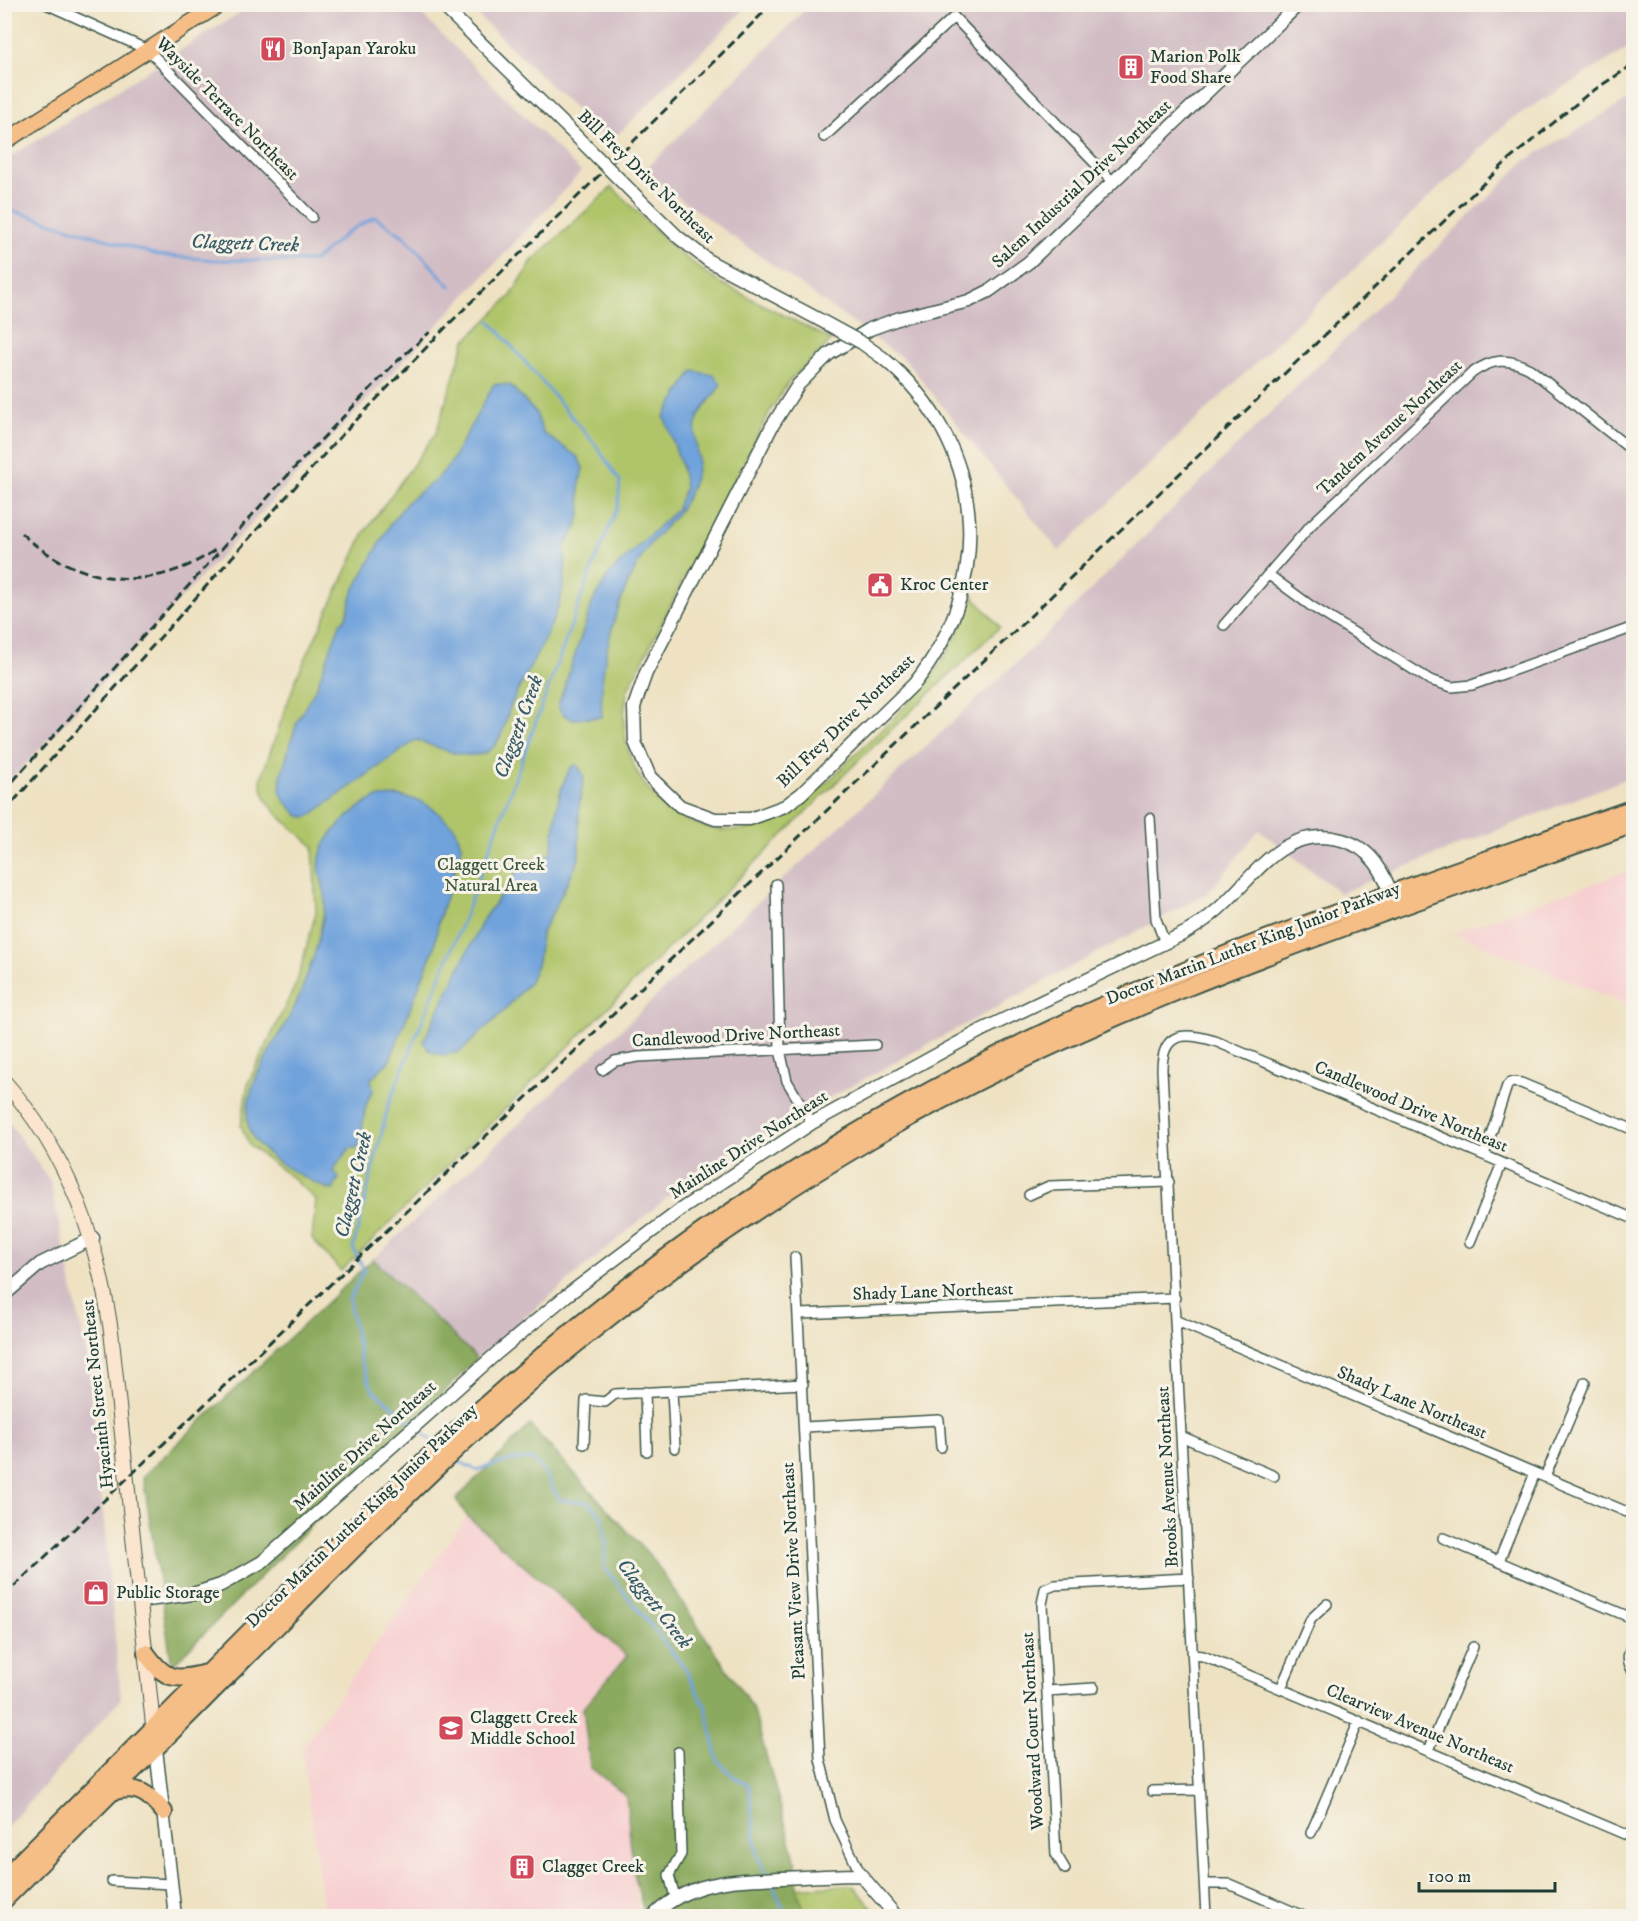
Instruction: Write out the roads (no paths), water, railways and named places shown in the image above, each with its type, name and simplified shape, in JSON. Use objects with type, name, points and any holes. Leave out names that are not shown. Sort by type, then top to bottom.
[{"type":"highway","name":"Doctor Martin Luther King Junior Parkway","points":[[4,1878],[208,1673],[466,1430],[670,1271],[747,1218],[871,1140],[1006,1067],[1109,1020],[1394,902],[1634,808]]},
{"type":"highway","name":"Doctor Martin Luther King Junior Parkway","points":[[1394,902],[1634,824]]},
{"type":"highway","name":"Doctor Martin Luther King Junior Parkway","points":[[4,1900],[156,1749],[422,1470]]},
{"type":"highway","points":[[146,1653],[158,1670],[168,1677],[181,1680],[208,1673]]},
{"type":"highway","points":[[112,1792],[136,1788],[151,1797],[164,1812]]},
{"type":"main road","points":[[4,142],[220,4]]},
{"type":"main road","name":"Hyacinth Street Northeast","points":[[4,1081],[31,1112],[60,1159],[93,1238],[111,1331],[156,1749]]},
{"type":"street","name":"Wayside Terrace Northeast","points":[[46,4],[148,50],[312,218]]},
{"type":"street","name":"Bill Frey Drive Northeast","points":[[441,4],[678,237],[709,261],[820,320],[862,343],[883,358],[927,403],[942,426],[958,463],[969,506],[970,550],[957,611],[942,645],[915,683],[785,806],[750,819],[734,820],[715,819],[688,810],[673,801],[655,783],[637,749],[633,726],[634,706],[646,673],[772,426],[798,385],[829,354],[864,333],[879,325],[925,312]]},
{"type":"street","name":"Salem Industrial Drive Northeast","points":[[925,312],[969,301],[1004,282],[1029,262],[1299,4]]},
{"type":"street","points":[[824,137],[954,17],[1113,182]]},
{"type":"street","name":"Tandem Avenue Northeast","points":[[1224,625],[1323,514],[1472,373],[1492,361],[1513,362],[1530,369],[1634,452]]},
{"type":"street","points":[[1269,575],[1311,606],[1430,680],[1452,687],[1472,685],[1634,627]]},
{"type":"street","points":[[1150,818],[1156,919],[1165,943]]},
{"type":"street","name":"Mainline Drive Northeast","points":[[140,1602],[193,1594],[242,1575],[284,1544],[516,1337],[615,1257],[683,1208],[812,1123],[982,1030],[1165,943],[1205,921],[1283,846],[1309,837],[1339,839],[1361,848],[1374,859],[1394,902]]},
{"type":"street","points":[[776,884],[780,1050],[787,1081],[812,1123]]},
{"type":"street","name":"Candlewood Drive Northeast","points":[[1173,1039],[1190,1035],[1215,1041],[1634,1219]]},
{"type":"street","name":"Brooks Avenue Northeast","points":[[1173,1039],[1164,1052],[1162,1070],[1177,1321],[1206,1917]]},
{"type":"street","name":"Candlewood Drive Northeast","points":[[602,1070],[615,1061],[626,1059],[875,1045]]},
{"type":"street","points":[[1484,1155],[1506,1086],[1511,1082],[1521,1083],[1634,1130]]},
{"type":"street","points":[[1470,1242],[1502,1163]]},
{"type":"street","points":[[1029,1194],[1049,1186],[1169,1182]]},
{"type":"street","points":[[4,1295],[40,1264],[93,1238]]},
{"type":"street","name":"Pleasant View Drive Northeast","points":[[795,1257],[800,1314],[820,1759],[835,1820],[861,1875]]},
{"type":"street","name":"Shady Lane Northeast","points":[[800,1314],[1175,1298]]},
{"type":"street","name":"Shady Lane Northeast","points":[[1177,1321],[1634,1515]]},
{"type":"street","points":[[1545,1478],[1585,1382]]},
{"type":"street","points":[[584,1444],[584,1402],[593,1399],[605,1402],[615,1394],[802,1384]]},
{"type":"street","points":[[672,1390],[675,1448]]},
{"type":"street","points":[[645,1392],[647,1451]]},
{"type":"street","points":[[804,1427],[939,1420],[941,1448]]},
{"type":"street","points":[[1183,1437],[1274,1476]]},
{"type":"street","points":[[1499,1562],[1535,1473]]},
{"type":"street","points":[[1443,1538],[1634,1619]]},
{"type":"street","name":"Woodward Court Northeast","points":[[1065,1869],[1056,1854],[1042,1604],[1045,1589],[1055,1585],[1189,1578]]},
{"type":"street","points":[[1281,1688],[1311,1619],[1327,1604]]},
{"type":"street","points":[[1634,1638],[1627,1654],[1627,1662],[1634,1673]]},
{"type":"street","points":[[1429,1750],[1473,1647]]},
{"type":"street","name":"Clearview Avenue Northeast","points":[[1193,1655],[1203,1656],[1281,1688],[1634,1838]]},
{"type":"street","points":[[1047,1691],[1094,1688]]},
{"type":"street","points":[[1311,1833],[1359,1721]]},
{"type":"street","points":[[156,1749],[175,1917]]},
{"type":"street","points":[[675,1897],[669,1875],[682,1850],[678,1752]]},
{"type":"street","points":[[1152,1791],[1199,1790]]},
{"type":"street","points":[[653,1917],[675,1897],[706,1884],[739,1880],[861,1875],[896,1917]]},
{"type":"street","points":[[112,1881],[171,1884]]},
{"type":"street","points":[[1205,1884],[1229,1884],[1303,1917]]},
{"type":"water","points":[[693,371],[714,375],[721,384],[696,423],[698,462],[693,483],[679,511],[648,547],[627,586],[607,651],[603,673],[602,717],[572,719],[562,714],[558,706],[593,601],[610,573],[676,510],[685,488],[681,464],[664,416]]},
{"type":"water","points":[[494,384],[510,385],[536,413],[543,433],[578,457],[583,468],[579,488],[581,512],[575,531],[564,547],[563,588],[550,629],[511,705],[497,743],[487,752],[479,755],[461,754],[416,740],[308,817],[299,816],[284,800],[280,790],[281,775],[297,722],[317,686],[340,624],[346,618],[353,592],[391,523],[408,501],[437,479],[450,464]]},
{"type":"water","points":[[578,765],[584,777],[579,805],[579,859],[541,935],[538,962],[530,981],[504,1011],[460,1052],[442,1055],[430,1051],[423,1042],[484,918],[524,862],[542,859],[551,852],[562,788],[572,766]]},
{"type":"water","points":[[399,796],[421,801],[435,810],[455,828],[462,847],[439,919],[434,948],[390,1060],[371,1079],[373,1091],[365,1111],[358,1148],[350,1148],[333,1170],[339,1178],[333,1190],[280,1163],[258,1145],[248,1124],[250,1094],[262,1064],[294,1008],[315,953],[325,900],[319,868],[322,849],[336,829],[362,806],[376,798]]},
{"type":"waterway","name":"Claggett Creek","points":[[4,208],[157,255],[215,260],[314,261],[349,231],[375,217],[405,237],[450,286]]},
{"type":"waterway","name":"Claggett Creek","points":[[414,1424],[373,1390],[361,1362],[349,1300],[364,1270],[353,1248],[389,1103],[465,916],[591,571],[618,506],[620,481],[595,444],[490,321]]},
{"type":"waterway","name":"Claggett Creek","points":[[419,1428],[435,1445]]},
{"type":"waterway","name":"Claggett Creek","points":[[455,1459],[476,1470],[511,1460],[532,1459],[544,1473],[560,1500],[588,1502],[603,1518],[606,1545],[604,1567],[685,1668],[706,1708],[718,1761],[734,1777],[749,1786],[757,1854],[767,1875]]},
{"type":"waterway","name":"Claggett Creek","points":[[772,1883],[786,1916]]},
{"type":"railway","points":[[4,812],[338,439],[449,324],[772,4]]},
{"type":"railway","points":[[4,1596],[1504,164],[1588,94],[1634,64]]},
{"type":"railway","points":[[4,791],[298,464],[394,364],[430,332]]},
{"type":"railway","points":[[21,533],[43,551],[66,564],[90,573],[115,578],[140,578],[165,574],[190,564],[215,550]]},
{"type":"place","name":"BonJapan Yaroku","points":[[273,49]]},
{"type":"place","name":"Marion Polk Food Share","points":[[1131,67]]},
{"type":"place","name":"Kroc Center","points":[[880,585]]},
{"type":"place","name":"Public Storage","points":[[96,1593]]},
{"type":"place","name":"Claggett Creek Middle School","points":[[451,1728]]},
{"type":"place","name":"Clagget Creek","points":[[522,1867]]},
{"type":"park label","name":"Claggett Creek Natural Area","points":[[491,875]]}]
